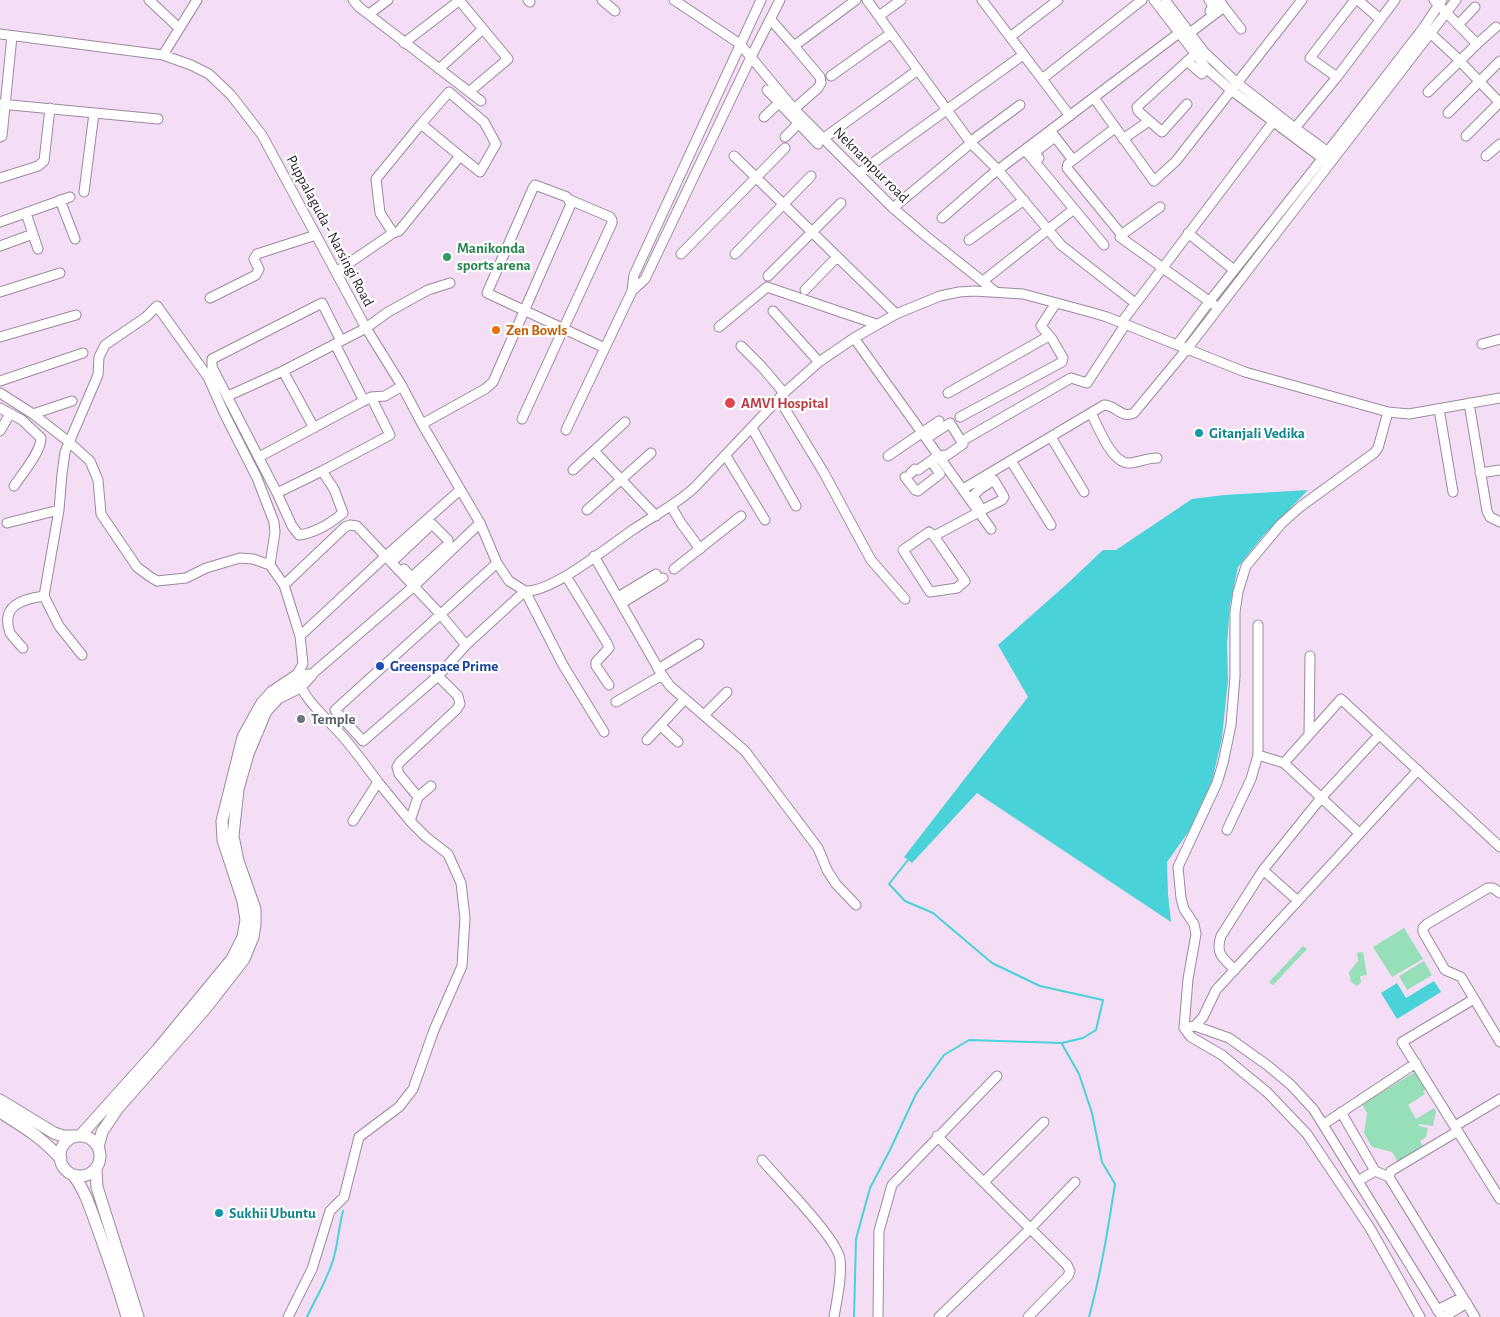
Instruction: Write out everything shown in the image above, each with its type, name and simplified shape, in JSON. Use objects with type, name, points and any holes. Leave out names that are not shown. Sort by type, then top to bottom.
[{"type":"main road","points":[[60,1159],[61,1149],[64,1144],[78,1136],[122,1091],[219,977],[232,959],[243,937],[246,920],[243,901],[222,840],[222,822],[238,755],[246,731],[262,703],[272,692],[311,676]]},
{"type":"main road","points":[[98,1147],[102,1132],[118,1108],[205,1009],[244,959],[253,937],[255,916],[238,861],[233,836],[238,789],[248,754],[266,711],[298,681]]},
{"type":"main road","points":[[0,1100],[54,1133],[63,1136],[88,1138],[98,1147],[101,1156],[96,1170],[96,1187],[138,1317]]},
{"type":"main road","points":[[0,1112],[33,1132],[46,1143],[60,1159],[64,1168],[82,1186],[128,1317]]},
{"type":"main road","points":[[74,1176],[86,1176],[96,1170]]},
{"type":"street","points":[[149,0],[178,28]]},
{"type":"street","points":[[163,55],[196,0]]},
{"type":"street","points":[[353,0],[404,43],[481,102]]},
{"type":"street","points":[[369,14],[388,0]]},
{"type":"street","points":[[404,43],[460,0],[508,59],[469,92]]},
{"type":"street","points":[[602,0],[615,12]]},
{"type":"street","name":"Neknampur road","points":[[674,0],[740,44],[782,100],[794,109],[801,121],[821,141],[859,173],[893,208],[996,292]]},
{"type":"street","points":[[566,430],[632,291],[634,275],[761,0]]},
{"type":"street","points":[[632,291],[645,279],[780,0]]},
{"type":"street","points":[[794,46],[856,0]]},
{"type":"street","points":[[867,0],[970,143],[998,170],[1061,245],[1136,303]]},
{"type":"street","points":[[879,16],[901,0]]},
{"type":"street","points":[[982,0],[1070,116]]},
{"type":"street","points":[[1010,37],[1058,0]]},
{"type":"street","points":[[1042,78],[1142,0]]},
{"type":"street","points":[[1154,0],[1184,35],[1204,52],[1234,86],[1273,122],[1328,158]]},
{"type":"street","points":[[1165,0],[1195,54],[1207,69],[1295,128],[1328,158]]},
{"type":"street","points":[[1209,0],[1213,6],[1210,11]]},
{"type":"street","points":[[1094,98],[1154,181],[1176,161],[1302,0]]},
{"type":"street","points":[[1337,77],[1310,58],[1356,0],[1380,19]]},
{"type":"street","points":[[1295,128],[1337,77],[1395,0]]},
{"type":"street","points":[[1177,345],[1265,231],[1328,158],[1428,30],[1446,13],[1456,0]]},
{"type":"street","points":[[1438,1],[1446,13],[1477,44]]},
{"type":"street","points":[[1428,30],[1438,1]]},
{"type":"street","points":[[1035,161],[1039,158],[1034,153],[1070,116],[1184,35],[1221,3],[1241,29]]},
{"type":"street","points":[[1458,25],[1475,7]]},
{"type":"street","points":[[771,20],[820,78],[821,83],[818,88],[794,109]]},
{"type":"street","points":[[1428,92],[1496,26]]},
{"type":"street","points":[[439,69],[483,28]]},
{"type":"street","points":[[1428,30],[1500,103],[1466,136]]},
{"type":"street","name":"Puppalaguda - Narsingi Road","points":[[0,34],[163,55],[209,74],[231,95],[262,135],[366,328],[402,386],[480,523],[497,563],[509,580],[524,591]]},
{"type":"street","points":[[831,76],[890,34]]},
{"type":"street","points":[[0,137],[2,136],[3,105],[12,36]]},
{"type":"street","points":[[1187,104],[1164,132],[1138,111],[1137,107],[1139,103],[1195,54]]},
{"type":"street","points":[[859,173],[1023,55]]},
{"type":"street","points":[[1187,61],[1202,74]]},
{"type":"street","points":[[1448,113],[1500,62]]},
{"type":"street","points":[[821,141],[918,70]]},
{"type":"street","points":[[767,90],[782,100],[801,121],[785,137]]},
{"type":"street","points":[[393,233],[380,213],[376,179],[421,124],[449,92],[484,122],[496,144],[480,172],[421,124]]},
{"type":"street","points":[[764,117],[782,100]]},
{"type":"street","points":[[3,105],[158,119]]},
{"type":"street","points":[[893,208],[970,143],[1020,105]]},
{"type":"street","points":[[0,178],[38,166],[44,161],[50,108]]},
{"type":"street","points":[[84,192],[94,113]]},
{"type":"street","points":[[1123,139],[1149,120]]},
{"type":"street","points":[[967,438],[1071,378],[1087,383],[1136,303],[1273,122]]},
{"type":"street","points":[[1116,128],[1068,164],[1067,168],[1121,234],[1160,207]]},
{"type":"street","points":[[942,218],[998,170],[1025,150],[1053,134]]},
{"type":"street","points":[[1053,134],[1073,160]]},
{"type":"street","points":[[1486,156],[1499,146]]},
{"type":"street","points":[[681,254],[785,148]]},
{"type":"street","points":[[1025,150],[1104,245]]},
{"type":"street","points":[[336,272],[393,233],[399,232],[460,156]]},
{"type":"street","points":[[734,156],[896,314]]},
{"type":"street","points":[[963,489],[977,486],[1011,461],[1104,405],[1109,405],[1123,414],[1129,415],[1134,413],[1187,349],[1273,237],[1328,158]]},
{"type":"street","points":[[735,254],[811,176]]},
{"type":"street","points":[[522,419],[565,329],[612,220],[610,217],[535,185],[487,293],[525,310],[565,329],[605,348]]},
{"type":"street","points":[[0,222],[70,197]]},
{"type":"street","points":[[60,200],[75,239]]},
{"type":"street","points":[[422,424],[485,390],[493,382],[571,204],[570,200]]},
{"type":"street","points":[[969,240],[1024,200]]},
{"type":"street","points":[[768,276],[841,203]]},
{"type":"street","points":[[983,281],[1074,209]]},
{"type":"street","points":[[26,213],[38,249]]},
{"type":"street","points":[[1265,231],[1273,237]]},
{"type":"street","points":[[1188,233],[1234,270]]},
{"type":"street","points":[[0,246],[33,234]]},
{"type":"street","points":[[210,298],[256,276],[259,269],[254,259],[257,254],[316,235]]},
{"type":"street","points":[[1120,237],[1218,308]]},
{"type":"street","points":[[805,290],[837,257]]},
{"type":"street","points":[[0,292],[60,273]]},
{"type":"street","points":[[228,396],[366,328],[388,312],[428,290],[450,283]]},
{"type":"street","points":[[719,327],[767,287],[772,287],[876,324]]},
{"type":"street","points":[[524,591],[532,592],[566,576],[671,506],[696,487],[781,396],[819,362],[876,324],[896,314],[940,296],[959,292],[1024,294],[1106,317],[1245,372],[1388,412],[1409,414],[1500,398]]},
{"type":"street","points":[[277,494],[390,435],[367,399],[338,342],[322,303],[212,359],[212,366],[292,526],[299,535],[334,520],[342,513],[334,488],[322,471]]},
{"type":"street","points":[[960,417],[1062,362],[1063,358],[1042,328],[1042,324],[1056,303]]},
{"type":"street","points":[[82,655],[59,626],[44,596],[59,510],[65,452],[98,375],[98,357],[101,352],[105,346],[146,317],[157,306],[208,376],[224,413],[257,478],[274,522],[275,532],[270,565]]},
{"type":"street","points":[[773,311],[819,362]]},
{"type":"street","points":[[0,337],[76,315]]},
{"type":"street","points":[[948,393],[1049,336]]},
{"type":"street","points":[[854,338],[941,456],[990,528]]},
{"type":"street","points":[[1482,344],[1500,339]]},
{"type":"street","points":[[741,346],[762,367],[781,396],[871,560],[905,599]]},
{"type":"street","points":[[0,381],[83,353]]},
{"type":"street","points":[[283,370],[314,428]]},
{"type":"street","points":[[258,457],[367,399],[385,396],[402,386]]},
{"type":"street","points":[[0,393],[33,414],[90,461],[98,480],[101,514],[138,566],[149,576],[157,581],[186,578],[206,568],[240,558],[252,558],[270,565],[284,585],[300,636],[302,664],[298,681],[309,701],[343,738],[410,821],[426,837],[448,854],[461,883],[465,918],[462,966],[434,1030],[413,1089],[399,1107],[359,1137],[344,1197],[330,1211],[312,1269],[288,1317]]},
{"type":"street","points":[[33,414],[72,401]]},
{"type":"street","points":[[1469,404],[1486,511],[1490,517],[1500,522]]},
{"type":"street","points":[[0,408],[22,420],[41,438],[41,444],[36,454],[14,486]]},
{"type":"street","points":[[1440,409],[1452,492]]},
{"type":"street","points":[[1388,412],[1378,448],[1374,453],[1324,488],[1282,524],[1246,566],[1235,612],[1235,677],[1230,725],[1223,763],[1217,783],[1178,867],[1181,898],[1184,909],[1194,924],[1196,934],[1188,979],[1184,1028],[1191,1037],[1222,1055],[1268,1092],[1307,1134],[1370,1228],[1420,1317]]},
{"type":"street","points":[[1091,413],[1117,458],[1123,462],[1130,463],[1147,458],[1157,458]]},
{"type":"street","points":[[0,431],[10,414]]},
{"type":"street","points":[[926,436],[939,421]]},
{"type":"street","points":[[573,470],[595,452],[625,422]]},
{"type":"street","points":[[888,456],[950,423],[963,444],[946,456],[941,456],[931,461],[918,470],[916,469],[908,475],[915,490],[918,491],[940,474],[931,461]]},
{"type":"street","points":[[752,428],[796,506]]},
{"type":"street","points":[[1051,437],[1084,492]]},
{"type":"street","points":[[595,452],[656,516]]},
{"type":"street","points":[[587,510],[651,453]]},
{"type":"street","points":[[726,456],[766,520]]},
{"type":"street","points":[[1011,461],[1051,525]]},
{"type":"street","points":[[1480,473],[1500,470]]},
{"type":"street","points":[[913,498],[952,473]]},
{"type":"street","points":[[300,636],[390,556],[460,490]]},
{"type":"street","points":[[671,506],[677,514],[685,519],[703,547]]},
{"type":"street","points":[[7,523],[59,510]]},
{"type":"street","points":[[934,536],[979,512]]},
{"type":"street","points":[[674,570],[741,516]]},
{"type":"street","points":[[311,676],[413,587],[480,523]]},
{"type":"street","points":[[284,585],[340,532],[350,525],[357,526],[410,576],[414,576],[449,542],[432,524],[390,556]]},
{"type":"street","points":[[928,532],[934,536],[965,581],[957,588],[930,592],[903,552],[904,549],[928,532]]},
{"type":"street","points":[[390,556],[413,587],[441,615],[466,645]]},
{"type":"street","points":[[594,556],[660,672],[670,686],[744,751],[818,848],[827,870],[836,884],[856,905]]},
{"type":"street","points":[[497,563],[335,710],[363,741],[438,676],[466,645],[524,591]]},
{"type":"street","points":[[566,576],[607,644],[607,651],[596,662],[596,666],[609,685]]},
{"type":"street","points":[[620,600],[659,576]]},
{"type":"street","points":[[524,591],[563,665],[604,732]]},
{"type":"street","points":[[23,648],[2,623],[3,611],[22,600],[44,596]]},
{"type":"street","points":[[1227,830],[1251,779],[1258,755],[1258,625]]},
{"type":"street","points":[[616,702],[699,644]]},
{"type":"street","points":[[1309,735],[1310,656]]},
{"type":"street","points":[[418,797],[399,774],[397,767],[460,704],[458,696],[438,676]]},
{"type":"street","points":[[704,715],[727,692]]},
{"type":"street","points":[[647,740],[685,699]]},
{"type":"street","points":[[1284,764],[1341,699],[1500,847]]},
{"type":"street","points":[[661,726],[678,742]]},
{"type":"street","points":[[1235,970],[1221,956],[1218,947],[1221,936],[1263,870],[1321,798],[1379,735]]},
{"type":"street","points":[[1258,755],[1284,764],[1359,834]]},
{"type":"street","points":[[1195,1026],[1203,1017],[1216,990],[1418,770]]},
{"type":"street","points":[[353,822],[378,782]]},
{"type":"street","points":[[410,821],[418,797],[431,786]]},
{"type":"street","points":[[1263,870],[1298,901]]},
{"type":"street","points":[[1500,893],[1493,888],[1488,888],[1423,928],[1423,932],[1445,970],[1461,977],[1500,1042]]},
{"type":"street","points":[[1474,998],[1402,1042],[1500,1199]]},
{"type":"street","points":[[1184,1028],[1195,1026],[1229,1038],[1291,1085],[1324,1124],[1441,1315],[1465,1300]]},
{"type":"street","points":[[1324,1124],[1416,1063]]},
{"type":"street","points":[[878,1317],[879,1231],[892,1185],[937,1136],[997,1076]]},
{"type":"street","points":[[1389,1177],[1390,1171],[1500,1099]]},
{"type":"street","points":[[1341,1112],[1375,1170],[1389,1177],[1475,1317]]},
{"type":"street","points":[[984,1182],[1044,1122]]},
{"type":"street","points":[[937,1136],[1070,1271],[1068,1276],[1028,1317]]},
{"type":"street","points":[[762,1160],[831,1239],[840,1258],[839,1283],[834,1317]]},
{"type":"street","points":[[1358,1181],[1375,1170]]},
{"type":"street","points":[[939,1317],[1029,1230],[1075,1182]]},
{"type":"green space","points":[[1404,928],[1423,959],[1392,977],[1373,947]]},
{"type":"green space","points":[[1303,946],[1307,949],[1273,985],[1269,982]]},
{"type":"green space","points":[[1363,952],[1367,975],[1360,976],[1361,982],[1357,986],[1351,982],[1349,972],[1358,961],[1357,953]]},
{"type":"green space","points":[[1424,961],[1432,975],[1407,990],[1399,976]]},
{"type":"green space","points":[[1415,1072],[1426,1089],[1423,1091],[1425,1094],[1408,1105],[1416,1119],[1434,1108],[1436,1112],[1433,1126],[1419,1124],[1419,1126],[1428,1128],[1426,1137],[1420,1141],[1423,1146],[1398,1162],[1392,1152],[1372,1147],[1364,1133],[1367,1113],[1362,1104]]},
{"type":"water","points":[[1308,490],[1263,536],[1238,567],[1230,605],[1227,644],[1228,680],[1222,738],[1212,781],[1189,831],[1167,862],[1171,922],[977,793],[912,863],[904,857],[1028,697],[998,645],[1103,550],[1116,550],[1192,499],[1224,495]]},
{"type":"water","points":[[1434,981],[1441,992],[1397,1019],[1381,993],[1397,983],[1406,998]]},
{"type":"waterway","points":[[854,1317],[856,1239],[870,1188],[916,1094],[944,1055],[969,1040],[1062,1043],[1083,1038],[1096,1030],[1103,1000],[1040,986],[992,963],[933,913],[905,901],[889,884],[908,860]]},
{"type":"waterway","points":[[1062,1044],[1079,1074],[1092,1113],[1102,1162],[1115,1184],[1101,1267],[1089,1317]]},
{"type":"waterway","points":[[307,1317],[331,1265],[343,1211]]},
{"type":"place","name":"Manikonda sports arena","points":[[447,257]]},
{"type":"place","name":"Zen Bowls","points":[[496,330]]},
{"type":"place","name":"AMVI Hospital","points":[[730,403]]},
{"type":"place","name":"Gitanjali Vedika","points":[[1199,433]]},
{"type":"place","name":"Greenspace Prime","points":[[380,666]]},
{"type":"place","name":"Temple","points":[[301,719]]},
{"type":"place","name":"Sukhii Ubuntu","points":[[219,1213]]}]
